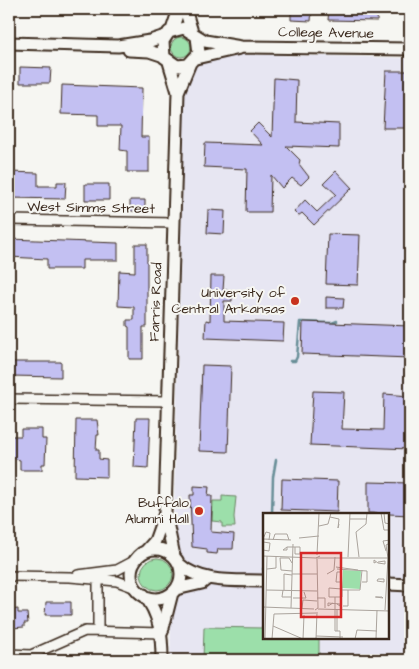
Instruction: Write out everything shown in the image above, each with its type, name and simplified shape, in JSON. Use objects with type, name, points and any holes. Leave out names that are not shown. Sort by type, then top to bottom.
[{"type":"street","points":[[166,59],[162,46],[179,9]]},
{"type":"street","points":[[118,46],[128,50],[149,51],[177,66],[193,61],[200,48],[186,9]]},
{"type":"street","points":[[9,44],[118,46],[150,41],[184,28],[194,35]]},
{"type":"street","name":"College Avenue","points":[[194,35],[213,43],[241,47],[410,49]]},
{"type":"street","name":"College Avenue","points":[[193,61],[210,53],[231,52],[241,47]]},
{"type":"street","name":"Farris Road","points":[[166,59],[178,92],[165,513],[176,560]]},
{"type":"street","name":"Farris Road","points":[[178,92],[193,61]]},
{"type":"street","name":"West Simms Street","points":[[9,220],[174,224]]},
{"type":"street","points":[[9,399],[168,401]]},
{"type":"street","name":"Farris Road","points":[[146,551],[155,541],[165,513]]},
{"type":"street","points":[[9,576],[70,576],[117,570],[136,560],[146,551],[161,549],[188,570],[207,579],[263,581]]},
{"type":"street","points":[[136,560],[132,574],[140,592],[154,610],[162,632]]},
{"type":"street","points":[[162,660],[162,632],[181,574],[176,560]]},
{"type":"street","points":[[70,576],[117,582],[159,598],[174,591],[202,583],[207,579]]},
{"type":"street","points":[[98,581],[98,630]]},
{"type":"street","points":[[389,584],[410,585]]},
{"type":"street","points":[[9,654],[31,658],[85,631],[162,632]]},
{"type":"shaded area","name":"University of Central Arkansas","points":[[223,54],[410,58],[410,660],[170,660],[185,88],[195,66],[203,59]]},
{"type":"green space","points":[[181,37],[188,40],[191,47],[188,54],[181,57],[174,54],[171,47],[174,40]]},
{"type":"green space","points":[[222,496],[236,497],[235,527],[222,527],[222,522],[212,521],[213,501],[222,501]]},
{"type":"green space","points":[[157,558],[168,563],[173,574],[168,585],[157,590],[146,585],[141,574],[146,563]]},
{"type":"green space","points":[[204,627],[263,628],[263,639],[319,639],[319,660],[203,660]]},
{"type":"building","points":[[291,9],[312,9],[311,21],[291,20]]},
{"type":"building","points":[[329,9],[378,9],[377,21],[328,20]]},
{"type":"building","points":[[20,67],[51,68],[50,83],[20,83]]},
{"type":"building","points":[[386,71],[407,71],[407,105],[410,105],[410,128],[383,128]]},
{"type":"building","points":[[274,78],[297,80],[296,122],[339,124],[339,148],[286,146],[300,160],[299,164],[309,177],[301,185],[292,178],[282,188],[271,175],[270,212],[246,212],[247,169],[204,167],[205,143],[263,145],[250,131],[258,123],[272,137]]},
{"type":"building","points":[[62,85],[142,88],[141,137],[149,137],[149,172],[127,172],[127,151],[120,150],[121,126],[98,126],[98,115],[61,114]]},
{"type":"building","points":[[336,171],[352,188],[314,225],[302,213],[298,216],[294,212],[305,200],[317,212],[336,194],[324,183]]},
{"type":"building","points":[[9,172],[38,173],[38,186],[57,186],[57,182],[66,182],[65,199],[9,198]]},
{"type":"building","points":[[85,184],[109,184],[109,200],[85,200]]},
{"type":"building","points":[[130,200],[145,200],[145,211],[130,211]]},
{"type":"building","points":[[208,210],[225,211],[224,234],[207,233]]},
{"type":"building","points":[[328,234],[360,235],[358,285],[326,284]]},
{"type":"building","points":[[9,239],[118,243],[118,260],[82,260],[82,269],[47,269],[47,259],[9,257]]},
{"type":"building","points":[[135,244],[147,244],[147,327],[143,327],[143,359],[129,359],[129,327],[127,326],[127,320],[134,320],[134,307],[118,306],[119,271],[135,272]]},
{"type":"building","points":[[211,276],[224,276],[223,290],[232,290],[232,301],[224,301],[224,321],[284,323],[283,341],[205,338],[206,320],[210,321]]},
{"type":"building","points":[[326,297],[344,298],[343,308],[326,308]]},
{"type":"building","points":[[303,322],[410,326],[410,358],[302,354]]},
{"type":"building","points":[[12,362],[61,362],[61,377],[11,376]]},
{"type":"building","points":[[202,365],[231,366],[228,452],[199,451]]},
{"type":"building","points":[[313,391],[344,392],[342,429],[383,430],[384,394],[410,396],[410,449],[310,445]]},
{"type":"building","points":[[136,418],[150,418],[148,468],[134,467]]},
{"type":"building","points":[[76,420],[97,420],[99,435],[97,435],[96,450],[99,450],[99,459],[107,460],[107,477],[75,476]]},
{"type":"building","points":[[21,429],[42,429],[42,439],[46,439],[45,464],[42,464],[42,470],[20,470],[20,460],[9,457],[9,436],[21,436]]},
{"type":"building","points":[[282,479],[338,481],[337,512],[281,510]]},
{"type":"building","points":[[368,482],[410,483],[410,515],[368,513]]},
{"type":"building","name":"Buffalo Alumni Hall","points":[[194,486],[209,487],[208,496],[212,496],[211,532],[234,534],[233,549],[218,549],[217,554],[207,553],[207,549],[192,547],[190,495],[194,495]]},
{"type":"building","points":[[46,602],[71,602],[71,615],[45,615]]},
{"type":"building","points":[[18,609],[18,613],[27,613],[28,623],[24,623],[24,627],[12,628],[11,623],[9,623],[9,610]]},
{"type":"waterway","points":[[290,361],[295,361],[297,357],[300,322],[332,323],[337,321]]},
{"type":"waterway","points":[[272,513],[273,477],[276,460]]},
{"type":"place","name":"University of Central Arkansas","points":[[295,301]]},
{"type":"place","name":"Buffalo Alumni Hall","points":[[199,511]]}]
